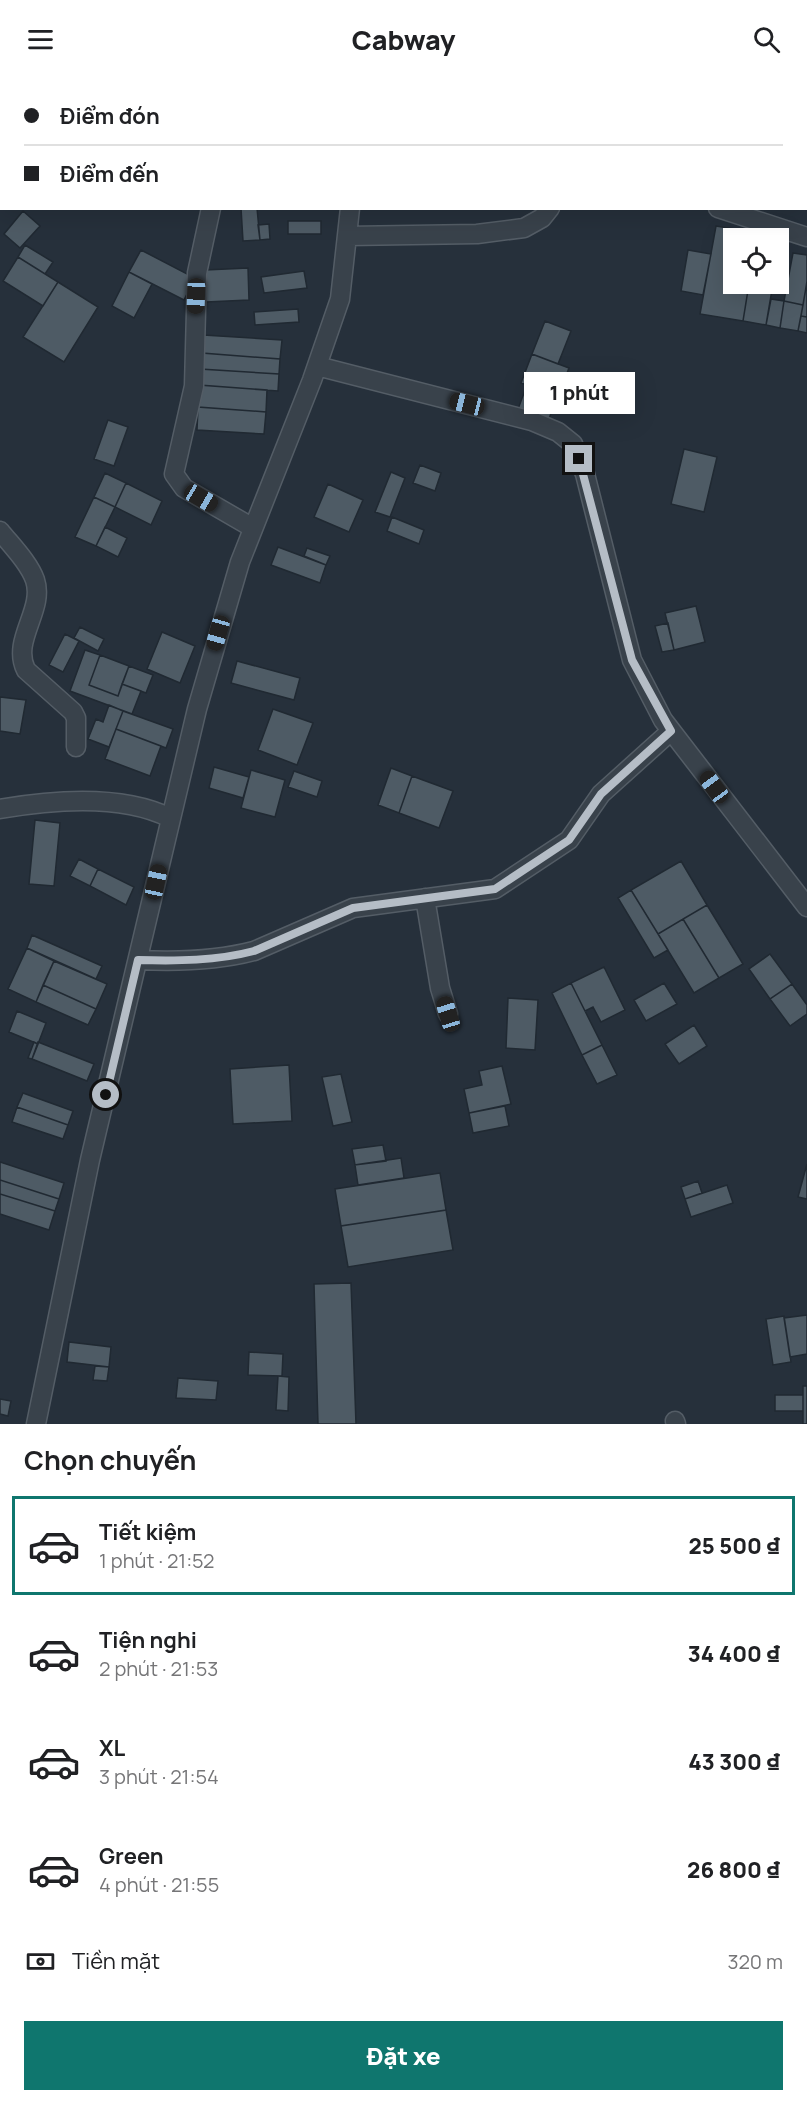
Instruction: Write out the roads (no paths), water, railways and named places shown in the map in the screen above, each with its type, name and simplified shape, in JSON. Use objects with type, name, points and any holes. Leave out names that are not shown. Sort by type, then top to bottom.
[{"type":"street","points":[[211,210],[197,273],[194,386],[174,474],[184,488],[253,528]]},
{"type":"street","points":[[36,1424],[90,1160],[170,818],[224,614],[253,528],[317,366],[340,299],[350,210]]},
{"type":"street","points":[[347,236],[489,233],[524,228],[542,218],[548,210]]},
{"type":"street","points":[[724,210],[807,237]]},
{"type":"street","points":[[317,366],[532,421],[558,432],[573,444],[585,474],[632,660],[671,731],[807,907]]},
{"type":"street","points":[[0,531],[35,579],[37,593],[21,650],[21,662],[26,670],[73,712],[76,718],[76,747]]},
{"type":"street","points":[[138,960],[178,962],[237,955],[254,951],[353,908],[495,889],[569,840],[601,794],[671,731]]},
{"type":"street","points":[[0,809],[42,802],[131,804],[152,809],[170,818]]},
{"type":"street","points":[[424,898],[440,988],[448,1014]]}]
